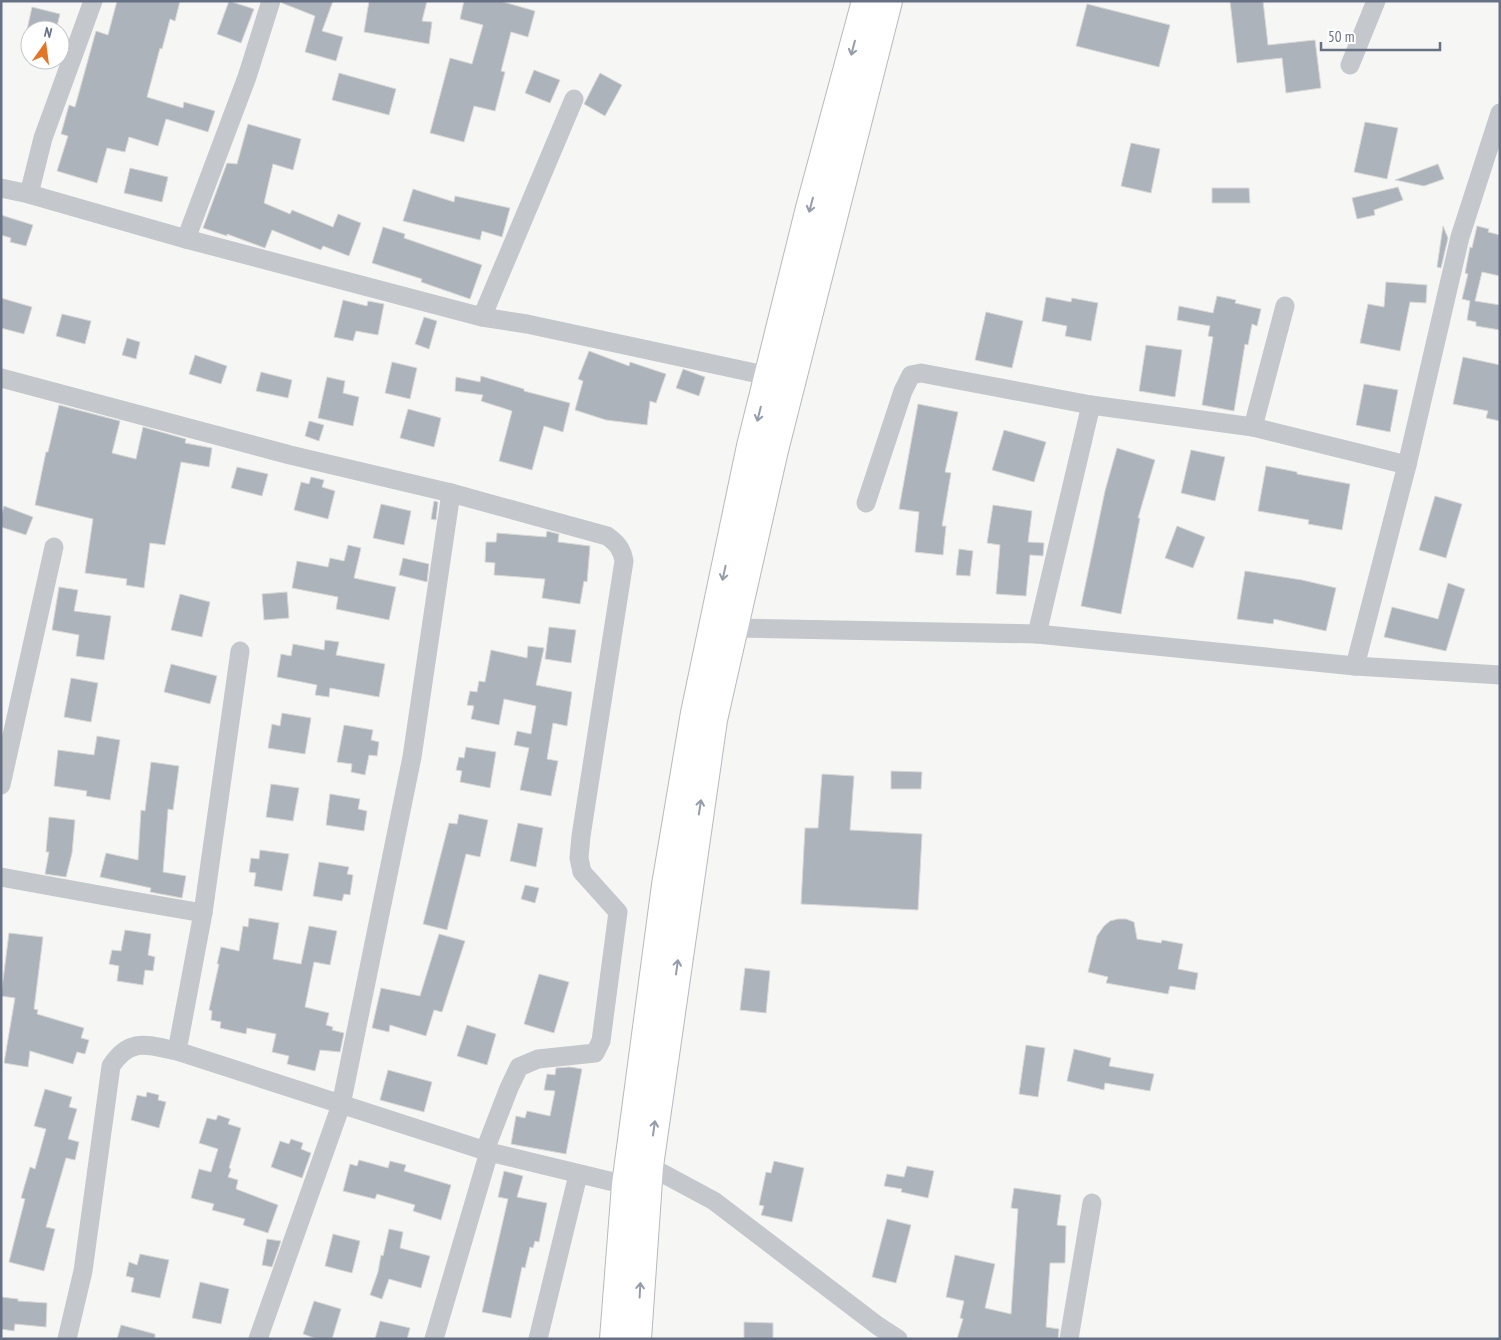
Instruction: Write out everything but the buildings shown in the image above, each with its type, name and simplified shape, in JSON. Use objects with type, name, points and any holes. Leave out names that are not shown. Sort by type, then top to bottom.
[{"type":"highway","points":[[614,1339],[626,1185],[666,885],[695,713],[751,446],[810,208],[866,1]]},
{"type":"highway","points":[[637,1339],[649,1166],[713,720],[774,450],[888,1]]},
{"type":"street","points":[[29,194],[43,138],[93,1]]},
{"type":"street","points":[[186,239],[246,77],[271,1]]},
{"type":"street","points":[[1350,64],[1376,1]]},
{"type":"street","points":[[482,317],[574,99]]},
{"type":"street","points":[[1355,666],[1407,465],[1460,237],[1500,112]]},
{"type":"street","points":[[1,188],[482,317],[527,324],[769,376]]},
{"type":"street","points":[[1253,427],[1285,306]]},
{"type":"street","points":[[866,503],[903,391],[911,375],[922,373],[1092,405],[1253,427],[1407,465]]},
{"type":"street","points":[[1,378],[290,455],[451,493],[607,536],[615,541],[622,550],[624,561],[582,826],[579,858],[582,872],[618,912],[602,1041],[596,1053],[585,1056],[538,1060],[520,1066],[508,1088],[487,1151],[434,1339]]},
{"type":"street","points":[[1037,634],[1092,405]]},
{"type":"street","points":[[258,1339],[342,1105],[412,757],[451,493]]},
{"type":"street","points":[[1,785],[54,548]]},
{"type":"street","points":[[733,628],[1037,634],[1355,666],[1500,675]]},
{"type":"street","points":[[177,1052],[203,912],[240,651]]},
{"type":"street","points":[[1,877],[203,912]]},
{"type":"street","points":[[67,1339],[83,1271],[111,1066],[118,1056],[135,1045],[146,1044],[177,1052],[487,1151],[626,1185]]},
{"type":"street","points":[[649,1166],[714,1201],[878,1326],[898,1339]]},
{"type":"street","points":[[538,1339],[578,1174]]},
{"type":"street","points":[[1069,1339],[1092,1203]]}]
